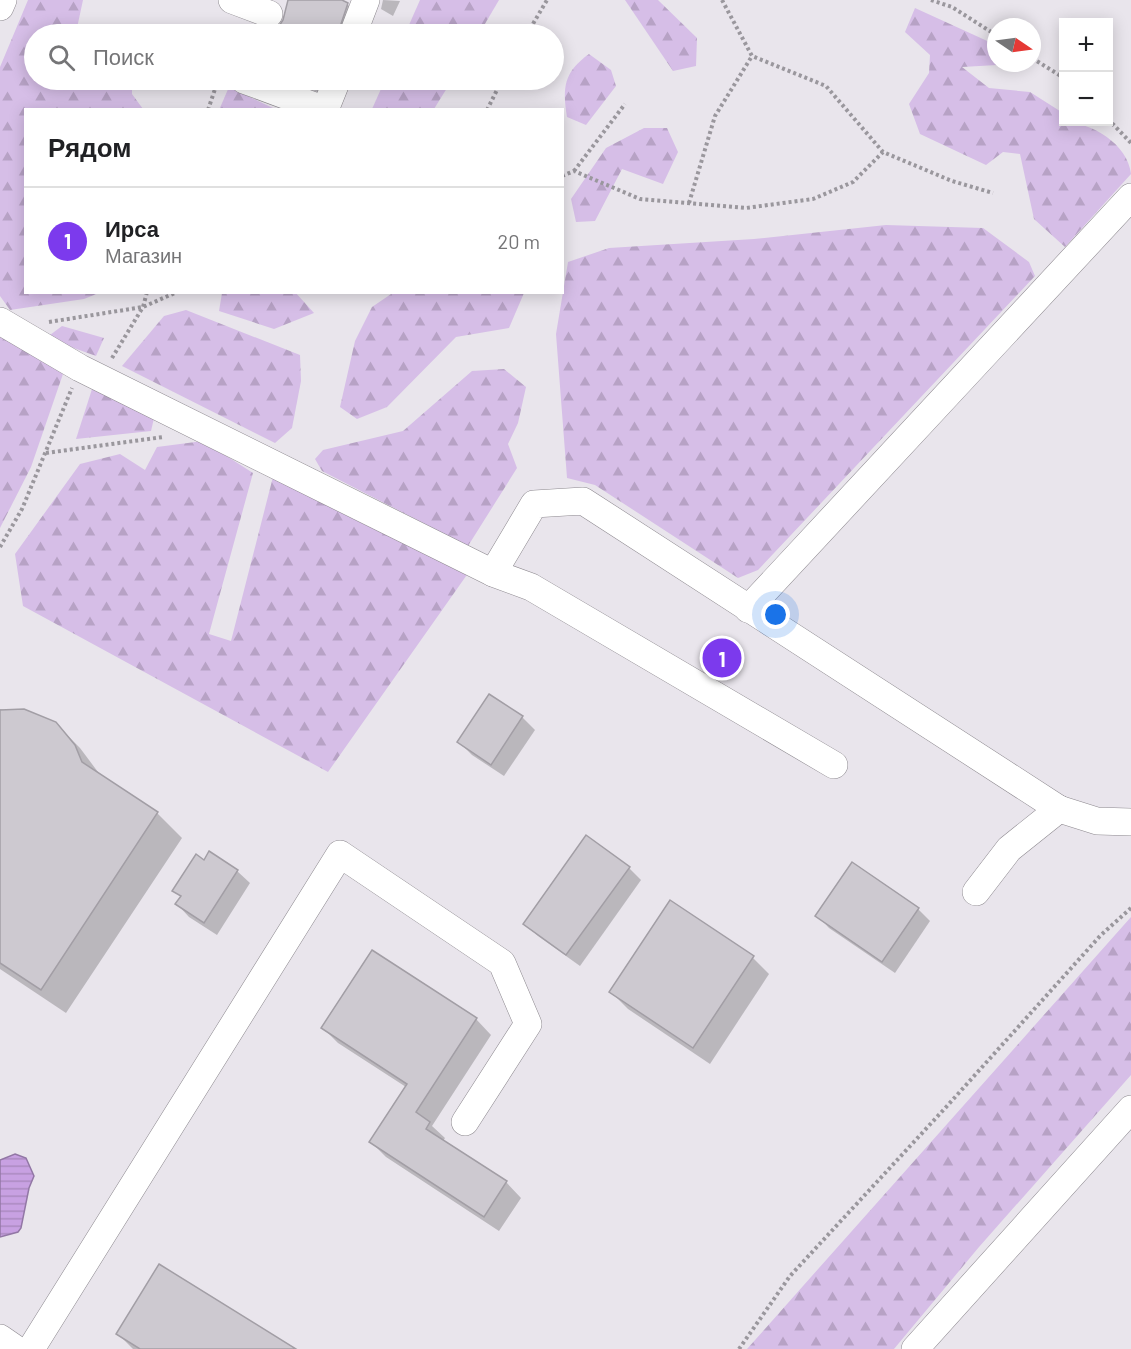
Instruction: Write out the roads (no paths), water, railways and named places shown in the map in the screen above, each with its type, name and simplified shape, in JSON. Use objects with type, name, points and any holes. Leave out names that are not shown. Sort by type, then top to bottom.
[{"type":"street","points":[[0,7],[3,0]]},
{"type":"street","points":[[232,0],[268,16]]},
{"type":"street","points":[[357,24],[366,0]]},
{"type":"street","points":[[271,90],[320,108]]},
{"type":"street","points":[[326,108],[332,90]]},
{"type":"street","points":[[748,609],[1131,196]]},
{"type":"street","points":[[0,321],[90,373],[494,573],[531,587],[834,765]]},
{"type":"street","points":[[494,573],[534,504],[583,501],[1059,809],[1097,821],[1131,822]]},
{"type":"street","points":[[976,892],[1009,849],[1059,809]]},
{"type":"street","points":[[31,1349],[340,854],[502,963],[528,1024],[465,1122]]},
{"type":"street","points":[[915,1349],[1131,1109]]},
{"type":"street","points":[[0,1338],[16,1349]]},
{"type":"place","name":"Ирса","points":[[722,658]]}]
